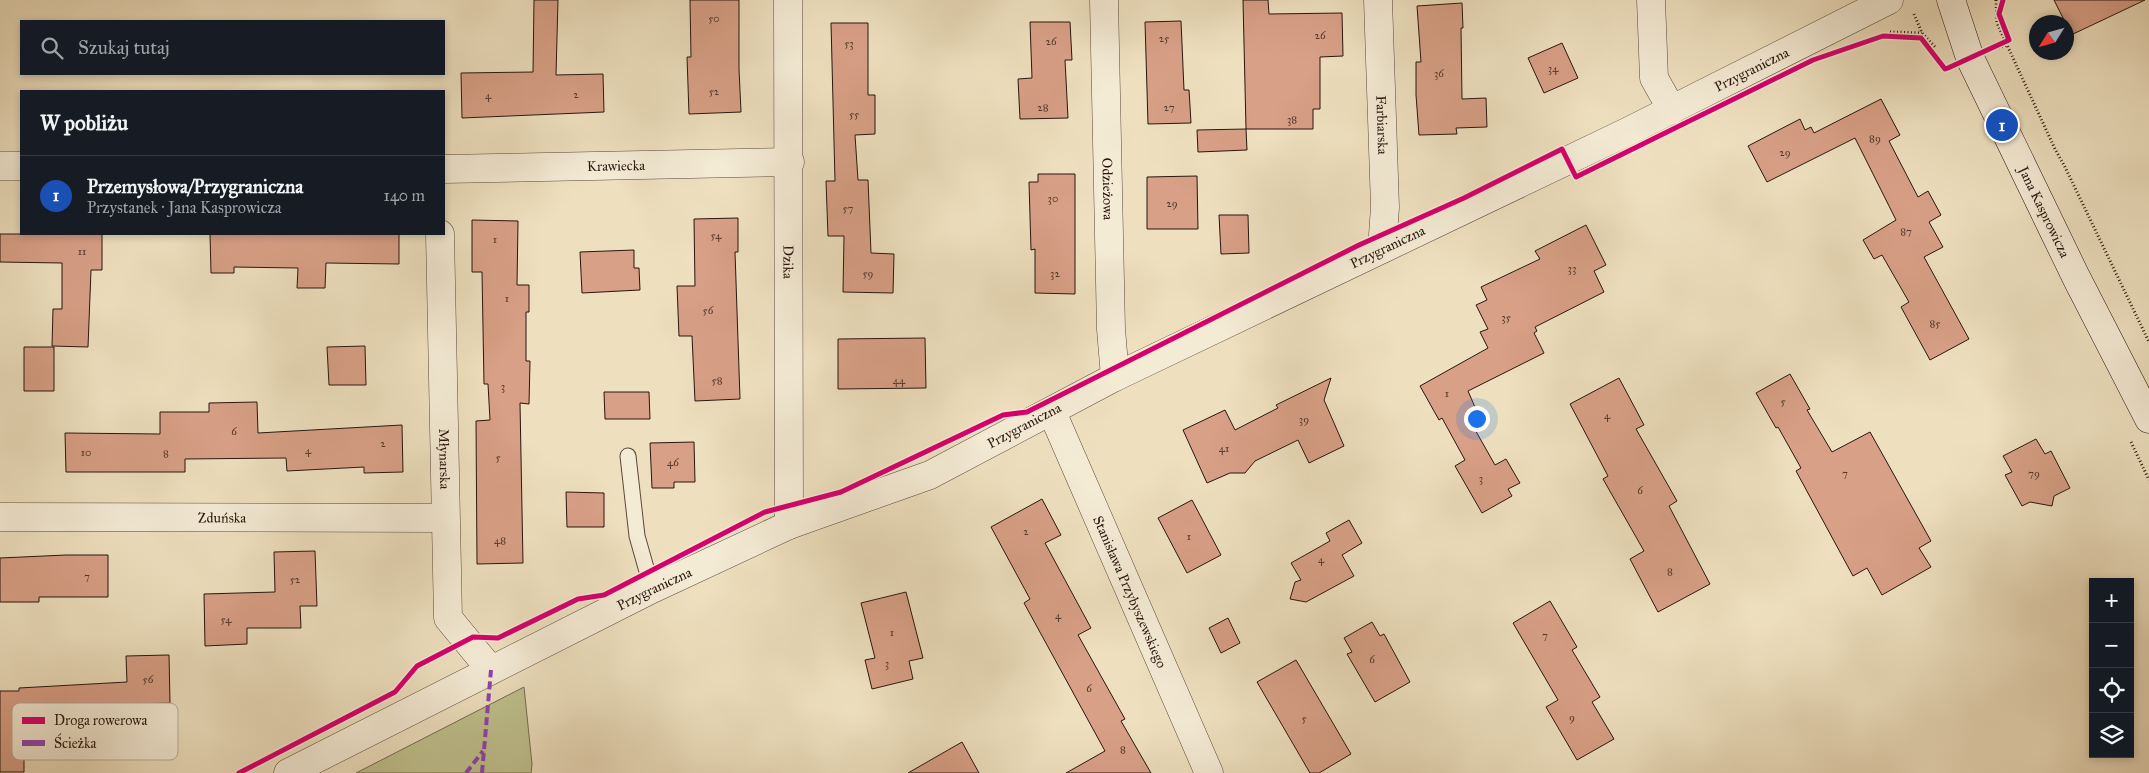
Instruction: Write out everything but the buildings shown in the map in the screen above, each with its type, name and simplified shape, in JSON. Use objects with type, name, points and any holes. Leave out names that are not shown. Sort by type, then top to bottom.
[{"type":"street","name":"Dzika","points":[[788,0],[790,162],[789,525]]},
{"type":"street","name":"Odzieżowa","points":[[1104,0],[1111,329],[1115,377]]},
{"type":"street","name":"Farbiarska","points":[[1378,0],[1386,207],[1382,249]]},
{"type":"street","points":[[1651,0],[1654,78],[1672,110]]},
{"type":"street","name":"Jana Kasprowicza","points":[[1951,0],[1970,58],[2076,277],[2149,419]]},
{"type":"street","name":"Przygraniczna","points":[[288,773],[652,588],[789,525],[930,475],[1115,377],[1672,110],[1900,4]]},
{"type":"street","name":"Krawiecka","points":[[445,169],[790,162]]},
{"type":"street","points":[[0,166],[20,166]]},
{"type":"street","name":"Młynarska","points":[[440,235],[448,618],[491,670]]},
{"type":"street","name":"Stanisława Przybyszewskiego","points":[[1052,412],[1209,773]]},
{"type":"street","name":"Zduńska","points":[[0,517],[445,518]]},
{"type":"lane","points":[[628,456],[637,536],[652,588]]},
{"type":"path","points":[[1996,0],[1997,23],[2006,43]]},
{"type":"path","points":[[1970,58],[2009,40],[1999,14],[2002,0]]},
{"type":"path","points":[[1900,4],[1936,53]]},
{"type":"path","points":[[1883,36],[1921,38],[1936,53]]},
{"type":"green space","points":[[524,687],[532,764],[531,773],[356,773]]},
{"type":"marked path","points":[[482,773],[491,670]]},
{"type":"marked path","points":[[466,773],[483,751]]},
{"type":"cycle path","points":[[239,773],[395,692],[417,666],[473,637],[498,638],[578,599],[604,595],[765,512],[841,492],[1003,415],[1027,412],[1359,245],[1464,198],[1562,149],[1576,177],[1813,60],[1883,36],[1921,38],[1945,69],[1948,68],[2009,40],[1999,14],[2003,0]]},
{"type":"place","name":"Przemysłowa/Przygraniczna","points":[[2002,125]]}]
